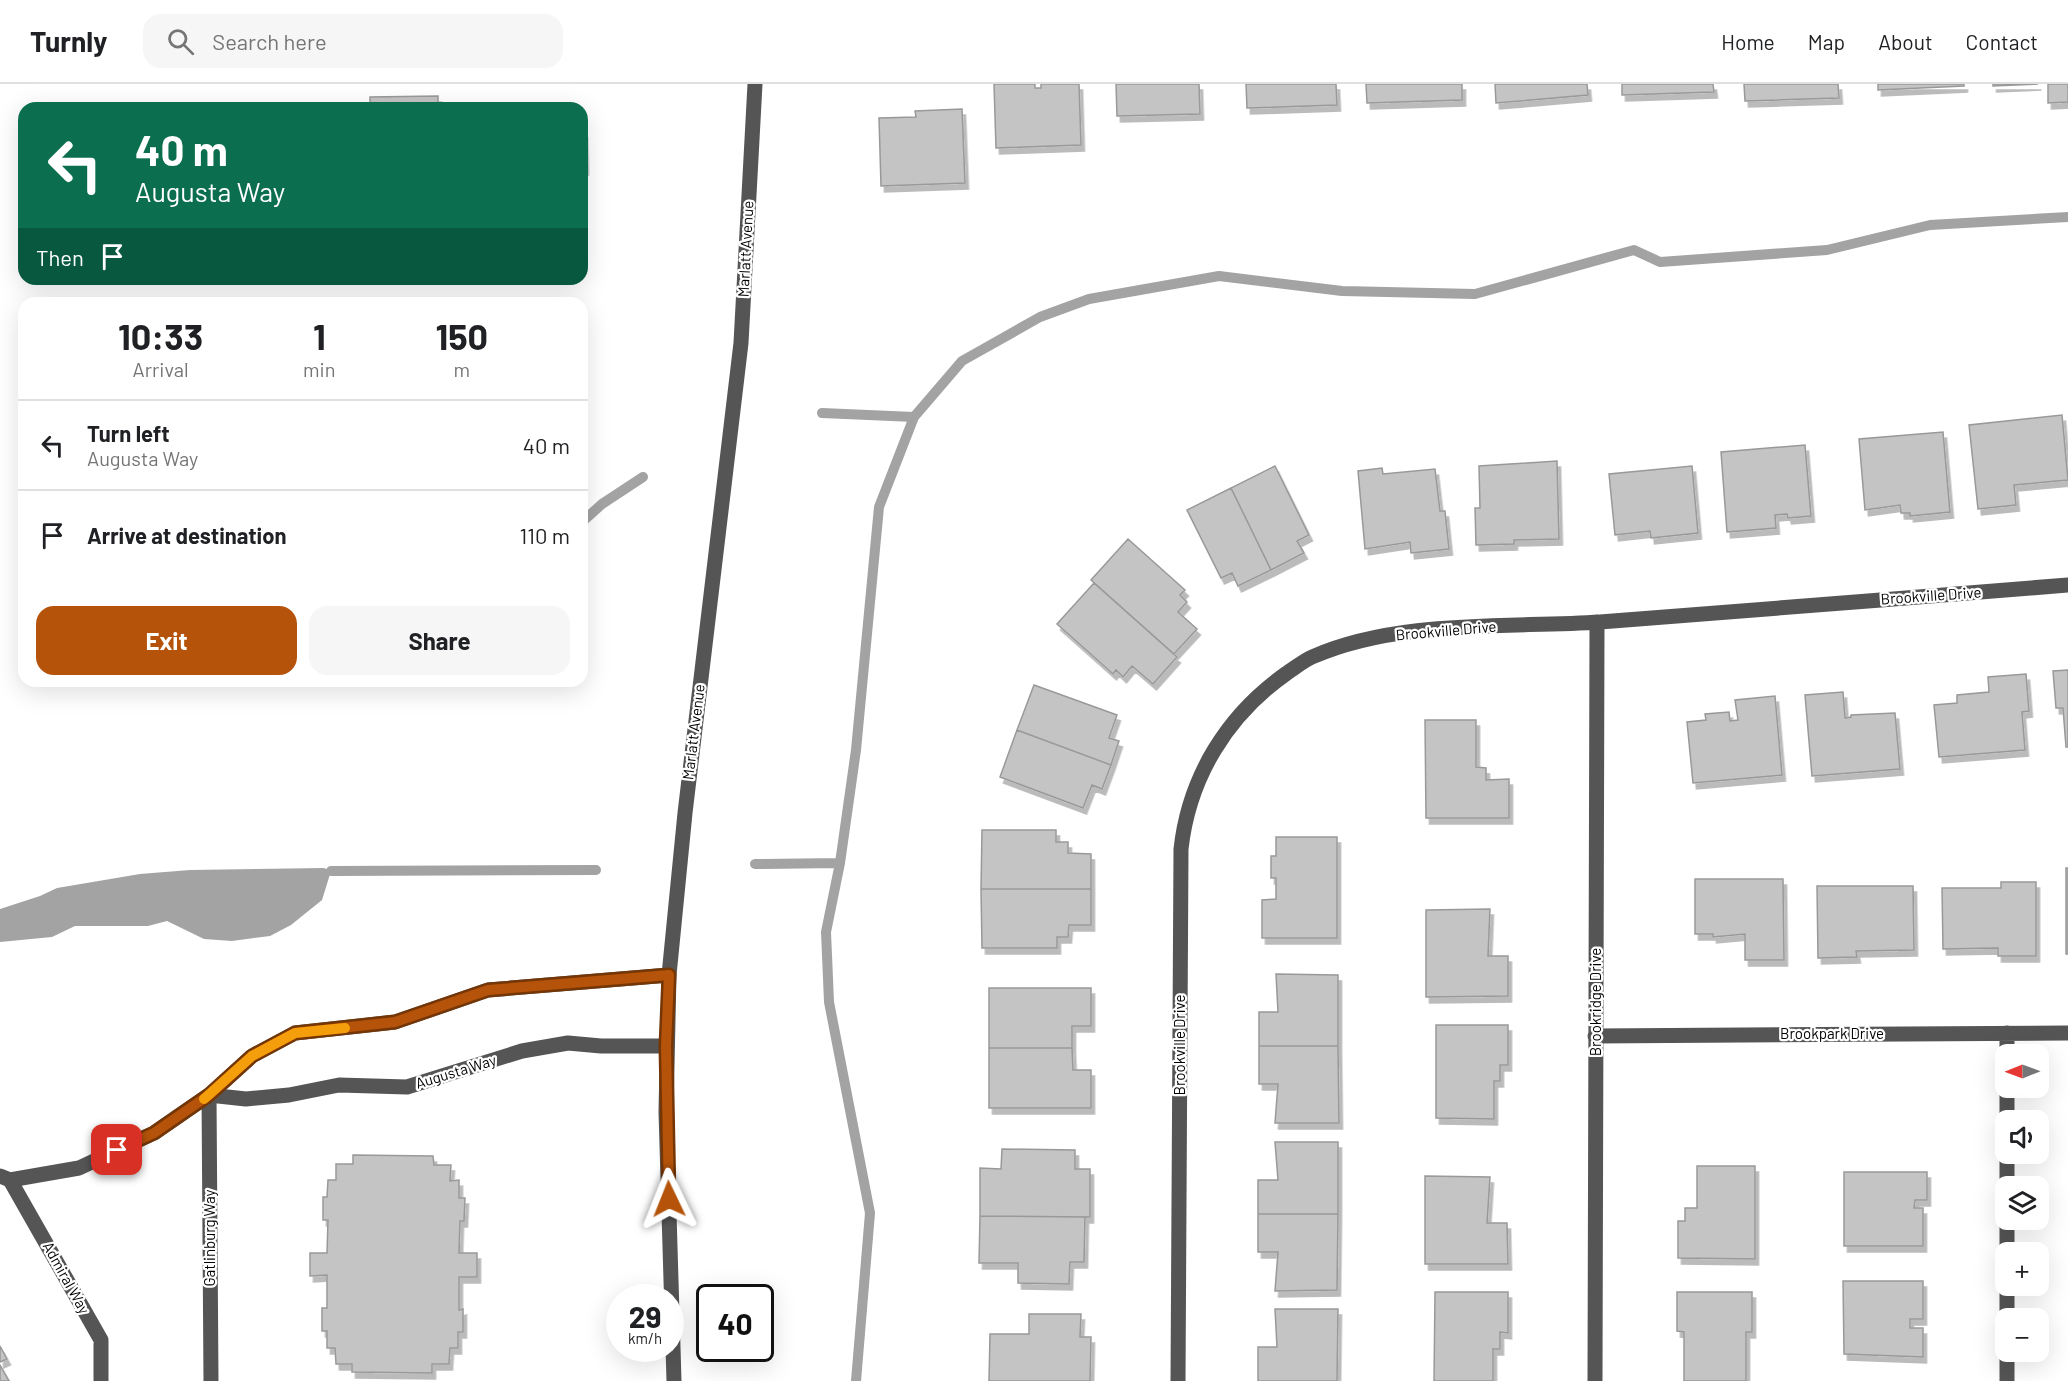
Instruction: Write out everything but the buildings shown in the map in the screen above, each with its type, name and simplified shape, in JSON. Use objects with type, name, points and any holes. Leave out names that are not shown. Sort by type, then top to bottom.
[{"type":"street","name":"Marlatt Avenue","points":[[674,1381],[666,1046],[669,975],[685,813],[741,343],[755,84]]},
{"type":"street","name":"Brookville Drive","points":[[1178,1381],[1181,849],[1184,818],[1210,753],[1251,702],[1310,657],[1399,633],[1472,627],[1597,622],[2068,585]]},
{"type":"street","name":"Brookridge Drive","points":[[1595,1381],[1597,622]]},
{"type":"street","points":[[5,1178],[79,1168],[154,1133],[209,1095],[252,1056],[295,1033],[395,1022],[488,990],[669,975]]},
{"type":"street","points":[[2007,1033],[2007,1044]]},
{"type":"street","name":"Brookpark Drive","points":[[1595,1036],[2068,1033]]},
{"type":"street","name":"Augusta Way","points":[[209,1095],[246,1100],[289,1095],[339,1085],[407,1087],[522,1051],[568,1043],[601,1046],[666,1046]]},
{"type":"street","name":"Gatlinburg Way","points":[[209,1095],[210,1381]]},
{"type":"street","name":"Admiral Way","points":[[5,1178],[100,1340],[101,1381]]},
{"type":"street","points":[[2007,1362],[2007,1381]]},
{"type":"shaded area","points":[[324,868],[331,871],[322,900],[291,925],[270,936],[232,941],[204,939],[167,921],[148,926],[75,926],[52,937],[0,942],[0,909],[57,888],[140,874],[190,870]]},
{"type":"waterway","points":[[856,1381],[870,1213],[829,1002],[826,932],[840,863],[856,750],[879,507],[914,417],[962,361],[1040,317],[1089,299],[1219,276],[1342,291],[1475,294],[1634,250],[1660,262],[1827,250],[1930,225],[2068,217]]},
{"type":"waterway","points":[[822,413],[914,417]]},
{"type":"waterway","points":[[588,517],[602,504],[643,477]]},
{"type":"waterway","points":[[755,864],[840,863]]},
{"type":"waterway","points":[[331,871],[596,870]]},
{"type":"slow traffic","points":[[204,1099],[252,1056],[295,1033],[345,1028]]},
{"type":"route","points":[[117,1150],[154,1133],[209,1095],[252,1056],[295,1033],[395,1022],[488,990],[669,975],[666,1112],[669,1199]]}]
